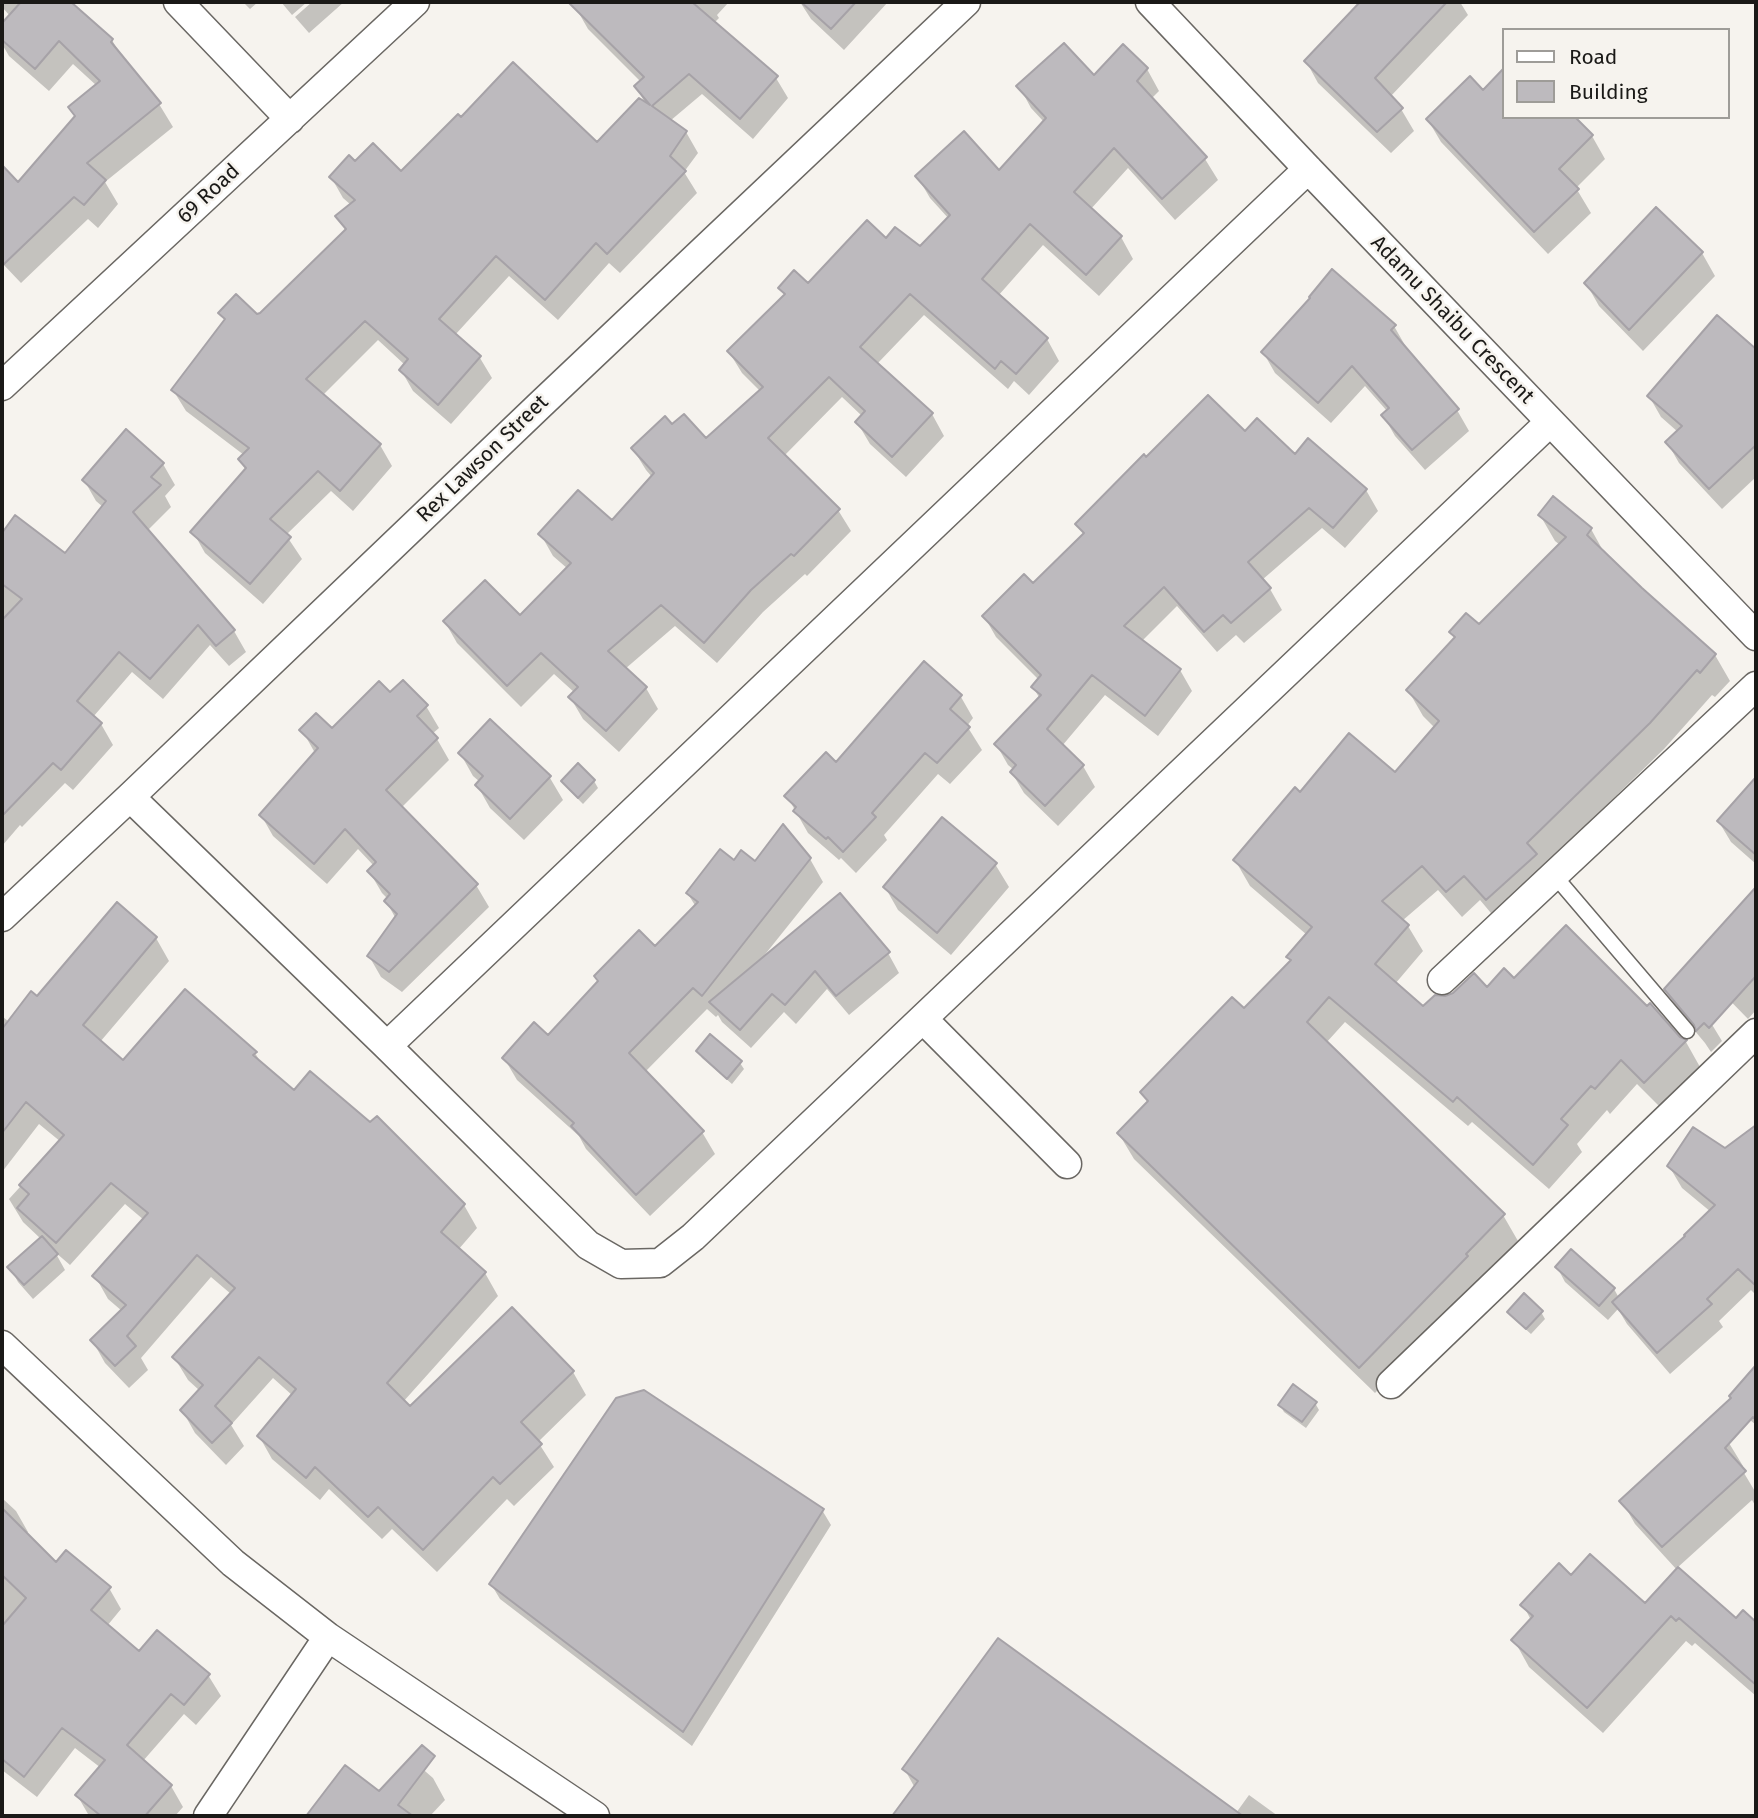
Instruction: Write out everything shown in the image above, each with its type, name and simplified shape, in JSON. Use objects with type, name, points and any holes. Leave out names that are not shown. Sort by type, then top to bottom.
[{"type":"street","points":[[178,2],[289,119]]},
{"type":"street","name":"69 Road","points":[[2,386],[415,2]]},
{"type":"street","name":"Rex Lawson Street","points":[[2,917],[966,2]]},
{"type":"street","name":"Adamu Shaibu Crescent","points":[[1150,2],[1756,636]]},
{"type":"street","points":[[387,1046],[1308,169]]},
{"type":"street","points":[[130,797],[588,1245],[621,1264],[660,1263],[693,1237],[1550,422]]},
{"type":"street","points":[[1442,981],[1756,686]]},
{"type":"street","points":[[923,1018],[1067,1164]]},
{"type":"street","points":[[1391,1384],[1756,1033]]},
{"type":"street","points":[[2,1345],[233,1563],[328,1637],[595,1816]]},
{"type":"street","points":[[208,1816],[328,1637]]},
{"type":"lane","points":[[1554,875],[1688,1031]]},
{"type":"building","points":[[21,2],[71,2],[113,39],[111,42],[161,103],[87,163],[106,180],[84,205],[74,197],[2,266],[2,165],[18,182],[75,116],[68,107],[100,81],[59,41],[35,69],[2,40],[2,23]]},
{"type":"building","points":[[568,2],[692,2],[778,76],[740,119],[689,74],[652,106],[687,131],[670,156],[686,171],[607,254],[596,243],[545,300],[496,256],[439,319],[481,356],[438,405],[399,370],[408,359],[365,321],[306,379],[381,444],[340,491],[318,471],[270,519],[291,537],[250,584],[190,532],[246,468],[238,459],[249,448],[171,390],[225,319],[218,313],[236,294],[257,314],[260,313],[346,229],[335,216],[355,200],[329,177],[349,155],[355,161],[373,143],[401,171],[458,114],[461,117],[513,62],[597,142],[639,98],[650,105],[634,86],[644,77]]},
{"type":"building","points":[[801,2],[856,2],[831,29]]},
{"type":"building","points":[[1360,2],[1447,2],[1375,78],[1403,108],[1377,132],[1304,61]]},
{"type":"building","points":[[1064,43],[1094,75],[1123,44],[1148,68],[1137,81],[1207,157],[1162,199],[1114,148],[1074,192],[1122,236],[1086,275],[1030,224],[982,279],[1048,338],[1016,374],[1001,361],[995,369],[910,294],[860,347],[933,413],[892,457],[855,422],[865,411],[829,377],[768,438],[840,509],[794,556],[791,554],[751,590],[704,643],[661,605],[608,651],[647,687],[606,731],[568,697],[578,687],[541,653],[507,686],[443,621],[485,580],[520,615],[571,563],[538,534],[578,490],[612,520],[654,473],[631,448],[665,416],[672,424],[684,414],[706,438],[763,387],[727,351],[785,294],[778,288],[794,270],[808,283],[867,220],[886,238],[895,227],[920,246],[950,215],[915,176],[964,131],[999,170],[1046,118],[1016,86]]},
{"type":"building","points":[[1502,70],[1502,119],[1577,119],[1593,135],[1559,169],[1579,189],[1534,232],[1426,119],[1470,76],[1483,90]]},
{"type":"building","points":[[1656,207],[1703,252],[1629,330],[1584,283]]},
{"type":"building","points":[[1332,269],[1396,325],[1391,330],[1459,409],[1412,450],[1381,415],[1389,408],[1352,366],[1318,403],[1261,352],[1310,298]]},
{"type":"building","points":[[1717,315],[1756,349],[1756,445],[1709,489],[1665,442],[1682,426],[1647,396]]},
{"type":"building","points":[[1208,395],[1245,431],[1257,418],[1295,454],[1308,438],[1367,489],[1333,528],[1309,508],[1248,562],[1271,588],[1231,623],[1223,615],[1204,632],[1164,587],[1124,626],[1181,669],[1145,716],[1092,675],[1047,729],[1084,765],[1045,806],[1010,772],[1016,765],[994,744],[1041,695],[1031,687],[1041,675],[982,616],[1024,574],[1033,583],[1084,533],[1075,524],[1144,454],[1146,457]]},
{"type":"building","points":[[126,429],[164,463],[151,477],[161,485],[133,512],[235,630],[216,646],[198,625],[150,679],[119,652],[77,701],[102,723],[61,770],[53,763],[2,816],[2,620],[22,599],[2,584],[2,533],[15,515],[65,553],[106,501],[82,480]]},
{"type":"building","points":[[1553,496],[1592,528],[1587,535],[1716,654],[1700,673],[1697,670],[1650,723],[1527,843],[1537,854],[1486,900],[1464,876],[1446,892],[1422,866],[1382,901],[1409,925],[1375,964],[1423,1006],[1435,995],[1453,993],[1474,973],[1487,987],[1504,968],[1514,978],[1566,925],[1647,1006],[1650,1003],[1680,1037],[1687,1040],[1644,1083],[1621,1060],[1595,1089],[1591,1086],[1561,1119],[1568,1125],[1533,1165],[1457,1097],[1453,1102],[1329,997],[1307,1022],[1505,1214],[1359,1368],[1117,1133],[1148,1101],[1140,1092],[1232,997],[1244,1008],[1291,960],[1286,957],[1312,927],[1233,860],[1295,787],[1300,792],[1349,733],[1395,772],[1439,721],[1406,690],[1455,637],[1449,632],[1466,613],[1479,624],[1566,537],[1538,515]]},
{"type":"building","points":[[924,661],[962,695],[950,709],[970,727],[937,763],[925,753],[872,813],[876,817],[843,852],[793,811],[796,807],[784,796],[826,752],[836,762]]},
{"type":"building","points":[[403,680],[428,705],[417,716],[438,738],[386,790],[478,884],[389,972],[367,956],[397,914],[384,901],[390,894],[367,871],[376,862],[345,829],[314,864],[259,815],[318,748],[299,730],[316,713],[332,728],[379,681],[390,692]]},
{"type":"building","points":[[490,719],[551,776],[510,819],[475,785],[483,776],[458,753]]},
{"type":"building","points":[[578,763],[595,780],[578,798],[561,781]]},
{"type":"building","points":[[1756,777],[1756,855],[1717,821]]},
{"type":"building","points":[[942,817],[997,863],[937,933],[883,887]]},
{"type":"building","points":[[783,824],[811,858],[702,996],[693,988],[629,1053],[704,1131],[636,1195],[571,1126],[574,1123],[502,1058],[534,1022],[548,1035],[598,981],[594,976],[639,930],[655,946],[698,902],[686,893],[720,849],[734,860],[741,850],[755,861]]},
{"type":"building","points":[[1756,887],[1756,976],[1709,1028],[1704,1023],[1696,1031],[1664,989]]},
{"type":"building","points":[[840,893],[890,952],[836,996],[815,971],[785,1005],[772,994],[740,1030],[709,1002]]},
{"type":"building","points":[[117,902],[157,937],[83,1025],[123,1060],[185,989],[257,1052],[253,1055],[294,1090],[310,1071],[370,1122],[377,1116],[465,1204],[441,1232],[486,1272],[387,1383],[410,1406],[512,1307],[574,1371],[521,1422],[542,1444],[500,1484],[493,1477],[423,1550],[378,1507],[368,1517],[315,1467],[306,1478],[257,1436],[296,1389],[259,1357],[215,1406],[232,1423],[212,1443],[180,1410],[203,1385],[172,1357],[235,1288],[197,1255],[127,1336],[136,1346],[115,1366],[90,1340],[126,1305],[92,1276],[148,1213],[111,1183],[56,1243],[17,1208],[29,1194],[19,1185],[64,1135],[26,1102],[2,1133],[2,1029],[31,991],[37,996]]},
{"type":"building","points":[[710,1034],[742,1061],[727,1079],[696,1051]]},
{"type":"building","points":[[1756,1125],[1756,1286],[1738,1269],[1707,1299],[1712,1304],[1657,1353],[1612,1302],[1715,1205],[1667,1166],[1693,1127],[1725,1148]]},
{"type":"building","points":[[42,1236],[58,1254],[24,1285],[7,1267]]},
{"type":"building","points":[[1571,1249],[1615,1288],[1599,1306],[1555,1267]]},
{"type":"building","points":[[1524,1293],[1543,1311],[1526,1329],[1507,1312]]},
{"type":"building","points":[[1756,1365],[1756,1420],[1753,1417],[1725,1448],[1746,1471],[1662,1547],[1619,1501],[1731,1398],[1729,1396]]},
{"type":"building","points":[[1293,1384],[1317,1402],[1302,1422],[1278,1405]]},
{"type":"building","points":[[644,1390],[824,1509],[683,1732],[489,1584],[616,1398]]},
{"type":"building","points":[[2,1508],[56,1562],[66,1550],[111,1587],[91,1610],[139,1651],[157,1630],[210,1674],[184,1705],[171,1694],[127,1745],[172,1785],[145,1816],[101,1816],[75,1795],[105,1760],[62,1728],[24,1777],[2,1759],[2,1626],[26,1598],[2,1575]]},
{"type":"building","points":[[1590,1554],[1645,1603],[1678,1567],[1736,1618],[1743,1610],[1756,1622],[1756,1685],[1679,1618],[1676,1621],[1671,1616],[1587,1708],[1511,1640],[1533,1616],[1520,1605],[1559,1563],[1571,1575]]},
{"type":"building","points":[[998,1638],[1243,1816],[892,1816],[918,1781],[902,1769]]},
{"type":"building","points":[[422,1745],[435,1756],[398,1805],[413,1816],[306,1816],[345,1765],[379,1791]]}]
